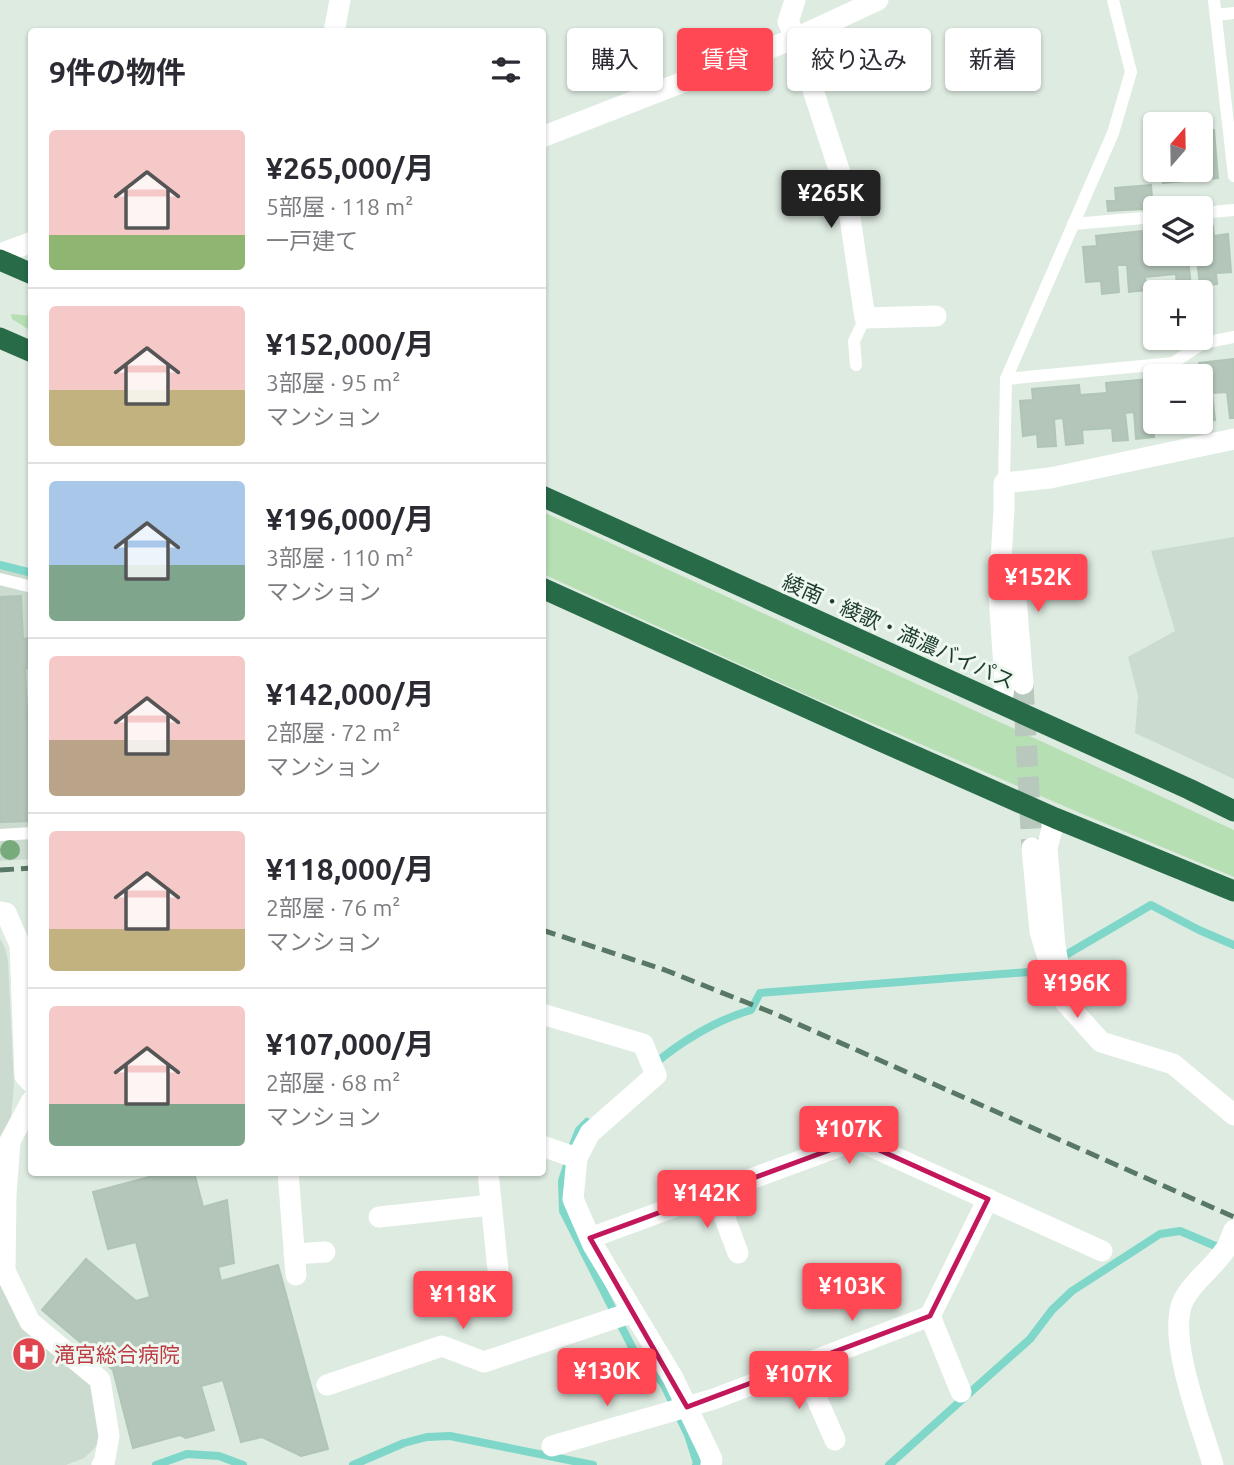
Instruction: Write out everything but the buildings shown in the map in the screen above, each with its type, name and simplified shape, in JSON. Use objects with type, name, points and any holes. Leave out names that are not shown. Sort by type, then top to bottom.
[{"type":"highway","points":[[0,260],[28,272]]},
{"type":"highway","points":[[0,338],[28,350]]},
{"type":"highway","name":"綾南・綾歌・満濃バイパス","points":[[546,498],[1234,811]]},
{"type":"highway","points":[[546,590],[1055,818],[1234,891]]},
{"type":"street","points":[[335,28],[340,0]]},
{"type":"street","points":[[791,28],[788,22],[795,0]]},
{"type":"street","points":[[818,28],[878,0]]},
{"type":"street","points":[[546,135],[787,42]]},
{"type":"street","points":[[813,91],[846,191],[865,318],[936,317]]},
{"type":"street","points":[[0,254],[28,244]]},
{"type":"street","points":[[1001,704],[1005,683],[999,594],[1004,483],[1050,478],[1234,439]]},
{"type":"street","points":[[1001,560],[1015,586],[1023,684]]},
{"type":"street","points":[[1055,818],[1047,848],[1055,946],[1065,1002]]},
{"type":"street","points":[[1032,848],[1040,932],[1065,1002],[1101,1042],[1173,1064],[1234,1115]]},
{"type":"street","points":[[0,912],[6,913],[20,945],[25,1076],[28,1079]]},
{"type":"street","points":[[546,1015],[643,1044],[656,1075],[590,1133],[571,1156],[573,1199],[622,1315],[673,1378],[680,1409],[712,1459],[711,1465]]},
{"type":"street","points":[[28,1107],[10,1141],[5,1271],[30,1322],[100,1380],[109,1436],[102,1465]]},
{"type":"street","points":[[590,1238],[857,1140],[1102,1251]]},
{"type":"street","points":[[546,1147],[571,1156]]},
{"type":"street","points":[[288,1176],[295,1265],[325,1252]]},
{"type":"street","points":[[488,1176],[498,1270]]},
{"type":"street","points":[[715,1192],[738,1253]]},
{"type":"street","points":[[552,1446],[714,1399],[930,1316],[988,1199]]},
{"type":"street","points":[[379,1217],[491,1205]]},
{"type":"street","points":[[1213,1465],[1182,1360],[1178,1322],[1183,1301],[1228,1242]]},
{"type":"street","points":[[327,1385],[442,1346],[484,1362],[622,1315]]},
{"type":"street","points":[[930,1316],[961,1392]]},
{"type":"street","points":[[802,1365],[835,1440]]},
{"type":"lane","points":[[1004,483],[1006,379],[1113,133],[1131,72],[1113,0]]},
{"type":"lane","points":[[1214,0],[1234,176]]},
{"type":"lane","points":[[1216,15],[1234,13]]},
{"type":"lane","points":[[1213,212],[1234,210]]},
{"type":"lane","points":[[1073,224],[1143,218]]},
{"type":"lane","points":[[856,365],[853,341],[865,318]]},
{"type":"lane","points":[[1006,379],[1173,363],[1203,343],[1234,337]]},
{"type":"lane","points":[[0,579],[28,586]]},
{"type":"lane","points":[[0,835],[28,833]]},
{"type":"highlighted area","points":[[857,1140],[988,1199],[930,1316],[687,1407],[590,1238]]},
{"type":"shaded area","points":[[1234,537],[1234,779],[1135,733],[1138,696],[1128,657],[1175,631],[1151,551]]},
{"type":"shaded area","points":[[0,568],[28,575],[28,859],[0,861]]},
{"type":"shaded area","points":[[0,939],[8,961],[14,1085],[10,1127],[0,1167]]},
{"type":"shaded area","name":"滝宮総合病院","points":[[0,1278],[94,1384],[101,1431],[99,1442],[84,1458],[66,1465],[0,1465]]},
{"type":"green space","points":[[11,314],[28,316],[28,329],[12,319]]},
{"type":"green space","points":[[546,513],[1234,830],[1234,877],[1080,813],[807,695],[546,575]]},
{"type":"waterway","points":[[0,565],[28,572]]},
{"type":"waterway","points":[[1064,956],[1151,905],[1234,945]]},
{"type":"waterway","points":[[652,1066],[699,1033],[751,1010],[760,993],[1029,972]]},
{"type":"waterway","points":[[571,1150],[579,1130],[587,1122]]},
{"type":"waterway","points":[[568,1162],[562,1181],[563,1211],[634,1351],[663,1383],[688,1435],[696,1465]]},
{"type":"waterway","points":[[889,1465],[1030,1339],[1052,1310],[1072,1291],[1160,1234],[1180,1231],[1224,1248]]},
{"type":"waterway","points":[[353,1465],[404,1443],[427,1437],[450,1436],[593,1465]]},
{"type":"waterway","points":[[156,1465],[187,1454],[219,1456],[243,1465]]},
{"type":"tunnel","points":[[1023,684],[1032,848]]},
{"type":"railway","points":[[0,870],[28,868]]},
{"type":"railway","points":[[546,931],[665,970],[773,1013],[1234,1217]]},
{"type":"place","name":"滝宮総合病院","points":[[29,1354]]}]
